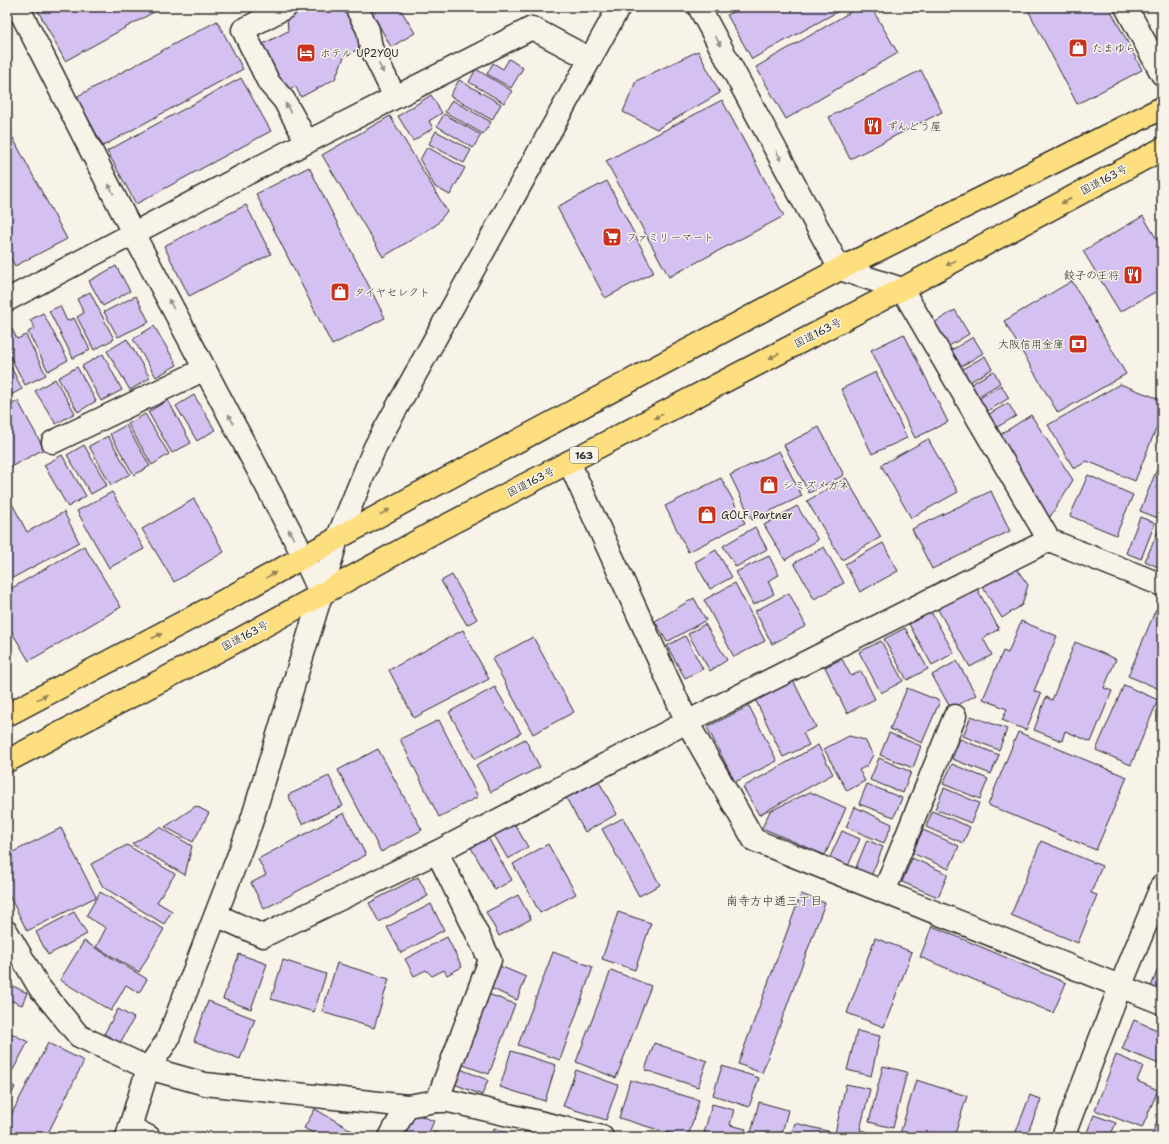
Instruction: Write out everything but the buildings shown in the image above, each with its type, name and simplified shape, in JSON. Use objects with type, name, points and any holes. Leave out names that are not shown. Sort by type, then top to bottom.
[{"type":"highway","points":[[7,715],[216,605],[416,495],[840,269],[1162,108]]},
{"type":"highway","name":"国道163号","points":[[7,761],[231,644],[438,530],[902,289],[1162,150]]},
{"type":"street","points":[[18,7],[134,233],[304,557],[321,595]]},
{"type":"street","points":[[286,7],[243,30],[269,83],[284,100],[307,142]]},
{"type":"street","points":[[356,7],[368,30],[370,48],[395,97]]},
{"type":"street","points":[[149,1137],[128,1132],[148,1068],[167,1041],[251,823],[337,539],[375,447],[619,7]]},
{"type":"street","points":[[699,7],[840,269],[902,289],[1049,540],[1162,585]]},
{"type":"street","points":[[1126,7],[1162,74]]},
{"type":"street","points":[[7,300],[307,142],[532,28],[590,59]]},
{"type":"street","points":[[53,442],[205,368]]},
{"type":"street","points":[[569,462],[687,722],[754,840],[1162,1003]]},
{"type":"street","points":[[216,914],[263,936],[438,852],[687,722],[1049,540]]},
{"type":"street","points":[[884,892],[955,716]]},
{"type":"street","points":[[437,1101],[490,960],[438,852]]},
{"type":"street","points":[[1063,1137],[1120,987],[1162,885]]},
{"type":"street","points":[[7,932],[39,987],[78,1036],[148,1068],[205,1084],[407,1106],[449,1100],[602,1137]]},
{"type":"street","points":[[390,1137],[407,1106]]},
{"type":"place","name":"たまゆら","points":[[1078,48]]},
{"type":"place","name":"ホテル UP2YOU","points":[[306,53]]},
{"type":"place","name":"ずんどう屋","points":[[873,126]]},
{"type":"place","name":"ファミリーマート","points":[[612,237]]},
{"type":"place","name":"餃子の王将","points":[[1133,275]]},
{"type":"place","name":"タイヤセレクト","points":[[340,292]]},
{"type":"place","name":"大阪信用金庫","points":[[1078,344]]},
{"type":"place","name":"シミズメガネ","points":[[769,485]]},
{"type":"place","name":"GOLF Partner","points":[[707,515]]},
{"type":"district","name":"南寺方中通三丁目","points":[[774,901]]}]
